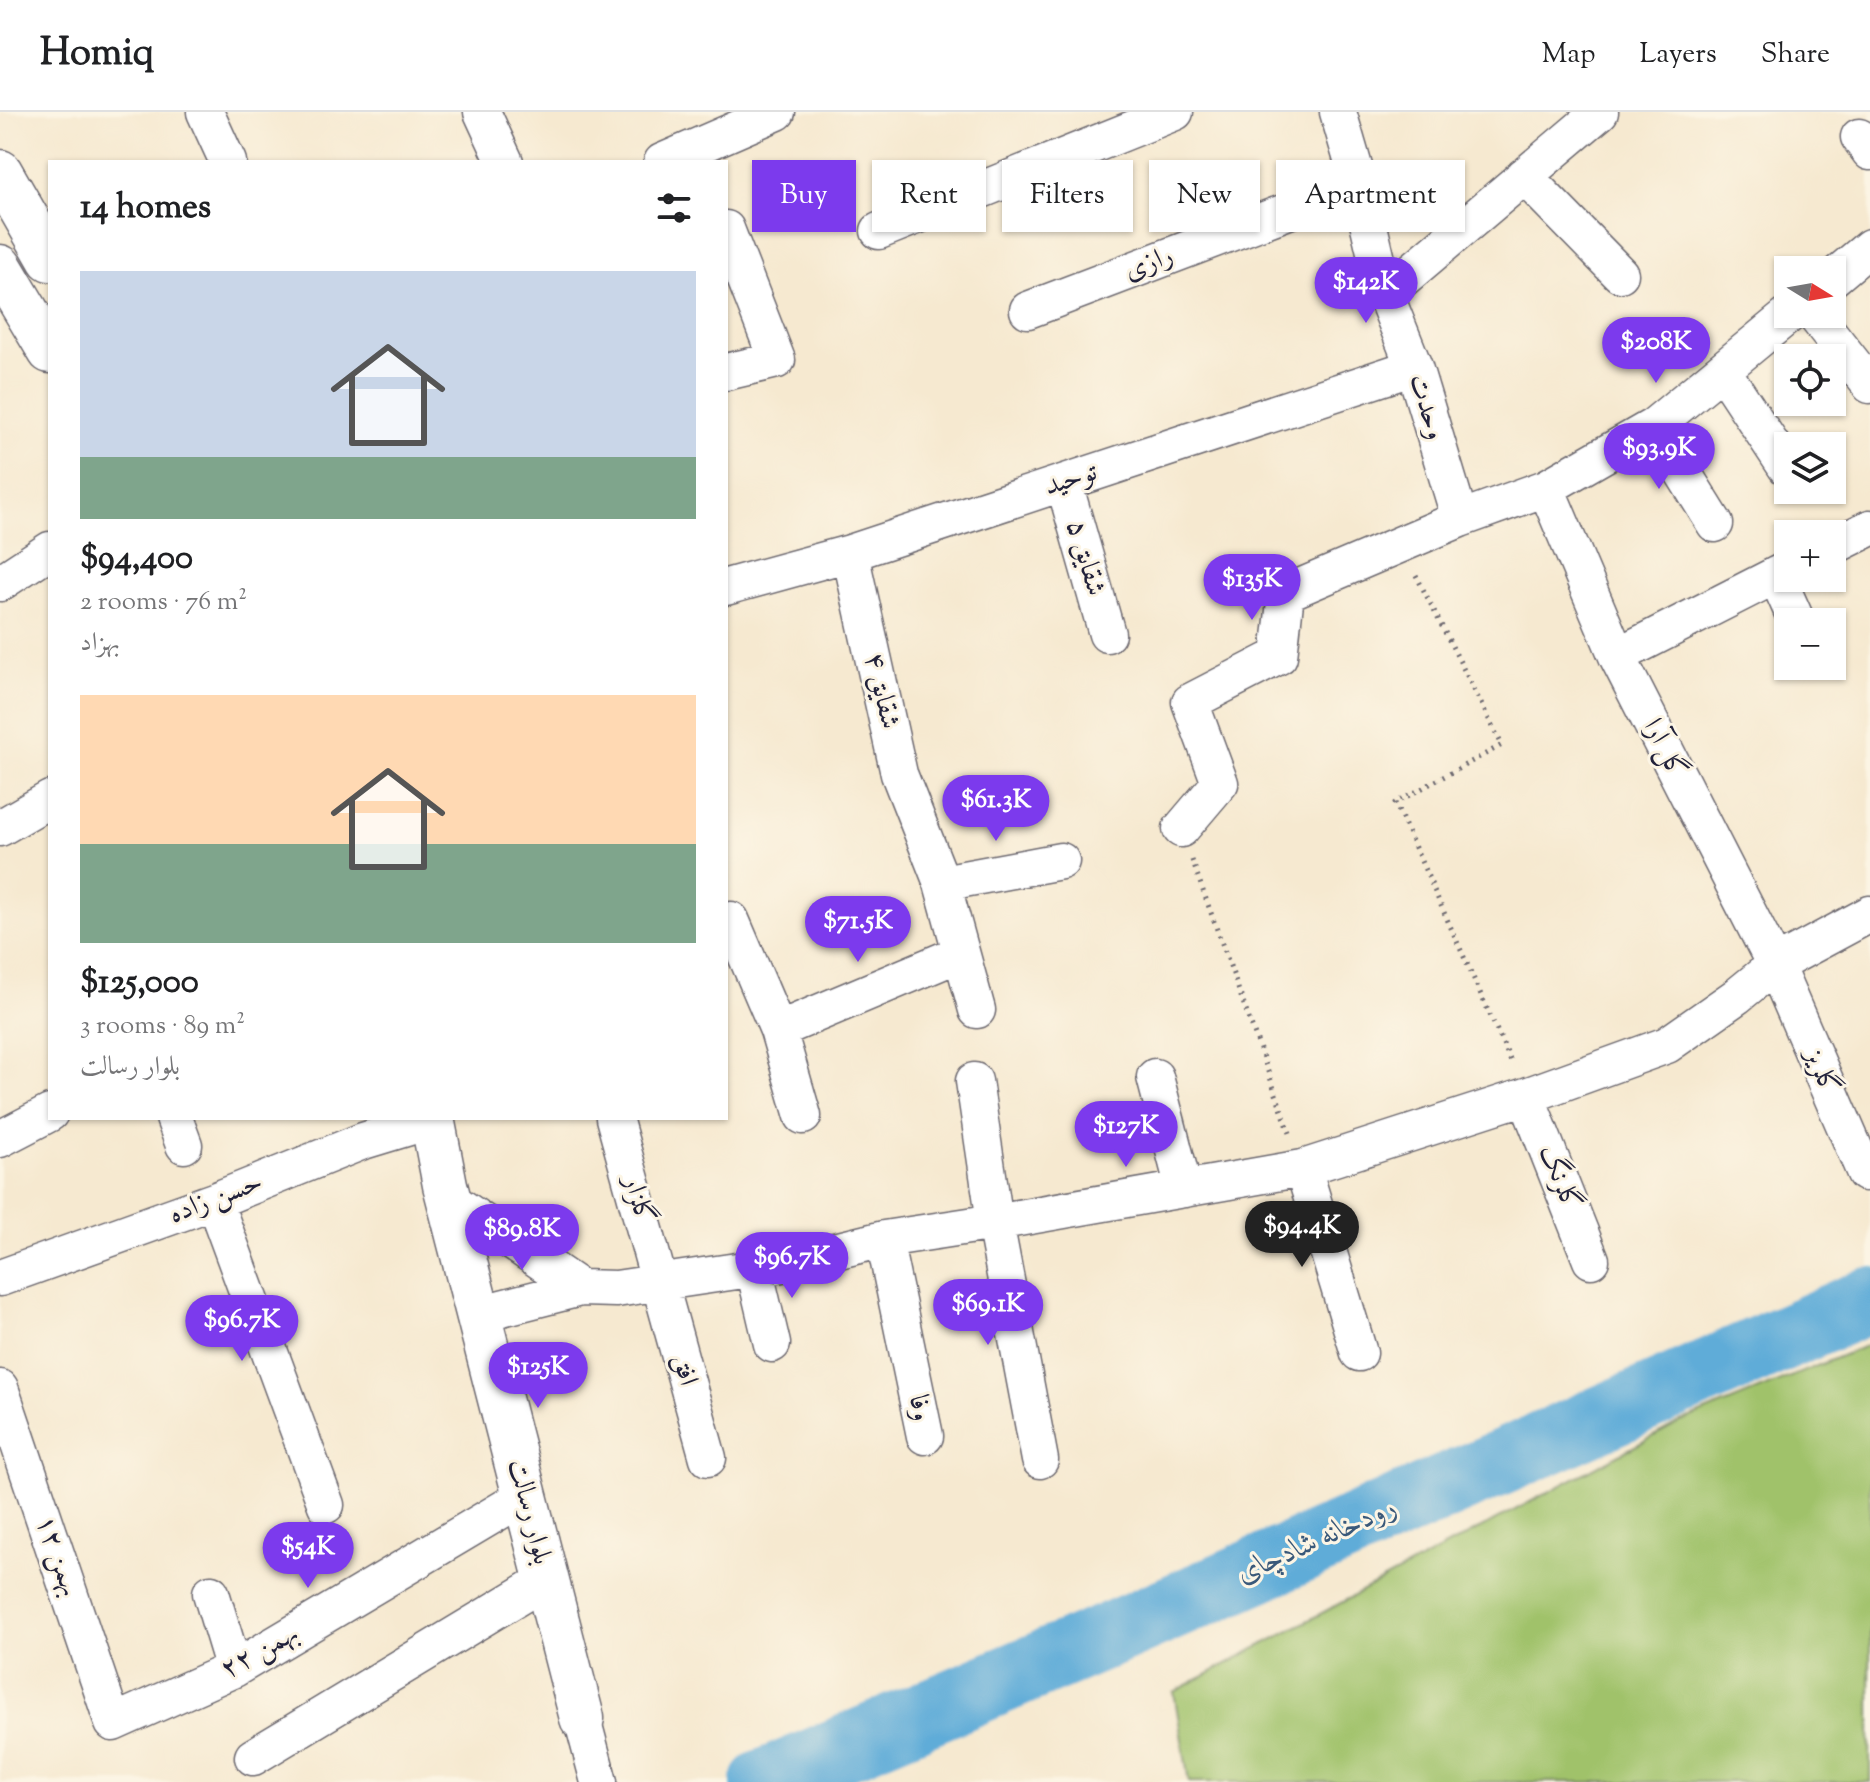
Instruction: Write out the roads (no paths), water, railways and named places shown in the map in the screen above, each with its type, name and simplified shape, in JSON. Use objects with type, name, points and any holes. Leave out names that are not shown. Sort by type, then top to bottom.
[{"type":"street","points":[[205,112],[227,160]]},
{"type":"street","points":[[482,112],[504,160]]},
{"type":"street","points":[[672,160],[697,155],[777,112]]},
{"type":"street","points":[[986,188],[1175,112]]},
{"type":"street","name":"وحدت","points":[[1338,112],[1352,160]]},
{"type":"street","points":[[1385,294],[1600,112]]},
{"type":"street","points":[[0,172],[48,256]]},
{"type":"street","points":[[1524,176],[1620,274]]},
{"type":"street","name":"رازی","points":[[1028,310],[1276,216]]},
{"type":"street","name":"وحدت","points":[[1370,232],[1385,294],[1414,367],[1460,519]]},
{"type":"street","points":[[728,234],[777,360],[728,372]]},
{"type":"street","points":[[1846,267],[1870,247]]},
{"type":"street","points":[[0,267],[48,348]]},
{"type":"street","points":[[1181,829],[1220,783],[1190,702],[1279,656],[1286,593],[1460,519],[1546,488],[1654,426],[1774,327]]},
{"type":"street","points":[[1825,328],[1870,385]]},
{"type":"street","name":"توحید","points":[[728,586],[850,553],[1414,367]]},
{"type":"street","points":[[1722,370],[1774,449]]},
{"type":"street","points":[[1654,426],[1715,524]]},
{"type":"street","name":"شقایق ۵","points":[[1064,483],[1107,634]]},
{"type":"street","name":"گل آرا","points":[[1546,488],[1617,656],[1775,965]]},
{"type":"street","points":[[1846,540],[1870,529]]},
{"type":"street","points":[[0,583],[48,551]]},
{"type":"street","name":"شقایق ۴","points":[[850,553],[899,774],[942,883],[977,1010]]},
{"type":"street","points":[[1617,656],[1774,576]]},
{"type":"street","points":[[0,828],[48,800]]},
{"type":"street","points":[[942,883],[1061,861]]},
{"type":"street","points":[[478,1314],[580,1288],[616,1289],[777,1265],[884,1239],[1303,1168],[1526,1096],[1667,1045],[1775,965],[1870,914]]},
{"type":"street","points":[[731,920],[778,1030],[803,1116]]},
{"type":"street","points":[[778,1030],[961,953]]},
{"type":"street","name":"گلریز","points":[[1775,965],[1865,1173],[1870,1171]]},
{"type":"street","points":[[1155,1077],[1184,1189]]},
{"type":"street","points":[[974,1081],[995,1222],[1040,1460]]},
{"type":"street","name":"گلرنگ","points":[[1526,1096],[1591,1260]]},
{"type":"street","points":[[0,1139],[48,1114]]},
{"type":"street","name":"حسن زاده","points":[[0,1278],[214,1201],[359,1130],[425,1120]]},
{"type":"street","name":"بلوار رسالت","points":[[432,1120],[449,1199],[582,1718]]},
{"type":"street","name":"گلزار","points":[[615,1120],[661,1282]]},
{"type":"street","points":[[1303,1168],[1359,1353]]},
{"type":"street","points":[[449,1199],[580,1288]]},
{"type":"street","points":[[214,1201],[326,1505]]},
{"type":"street","name":"وفا","points":[[884,1239],[925,1436]]},
{"type":"street","points":[[754,1268],[772,1344]]},
{"type":"street","name":"افق","points":[[661,1282],[708,1458]]},
{"type":"street","name":"۱۲ بهمن","points":[[0,1388],[113,1723]]},
{"type":"street","name":"۲۲ بهمن","points":[[113,1723],[234,1669],[525,1496]]},
{"type":"street","points":[[253,1757],[546,1580]]},
{"type":"street","points":[[211,1593],[234,1669]]},
{"type":"street","points":[[582,1718],[599,1782]]},
{"type":"waterway","name":"رودخانه شادچای","points":[[764,1782],[1112,1634],[1870,1300]]}]
